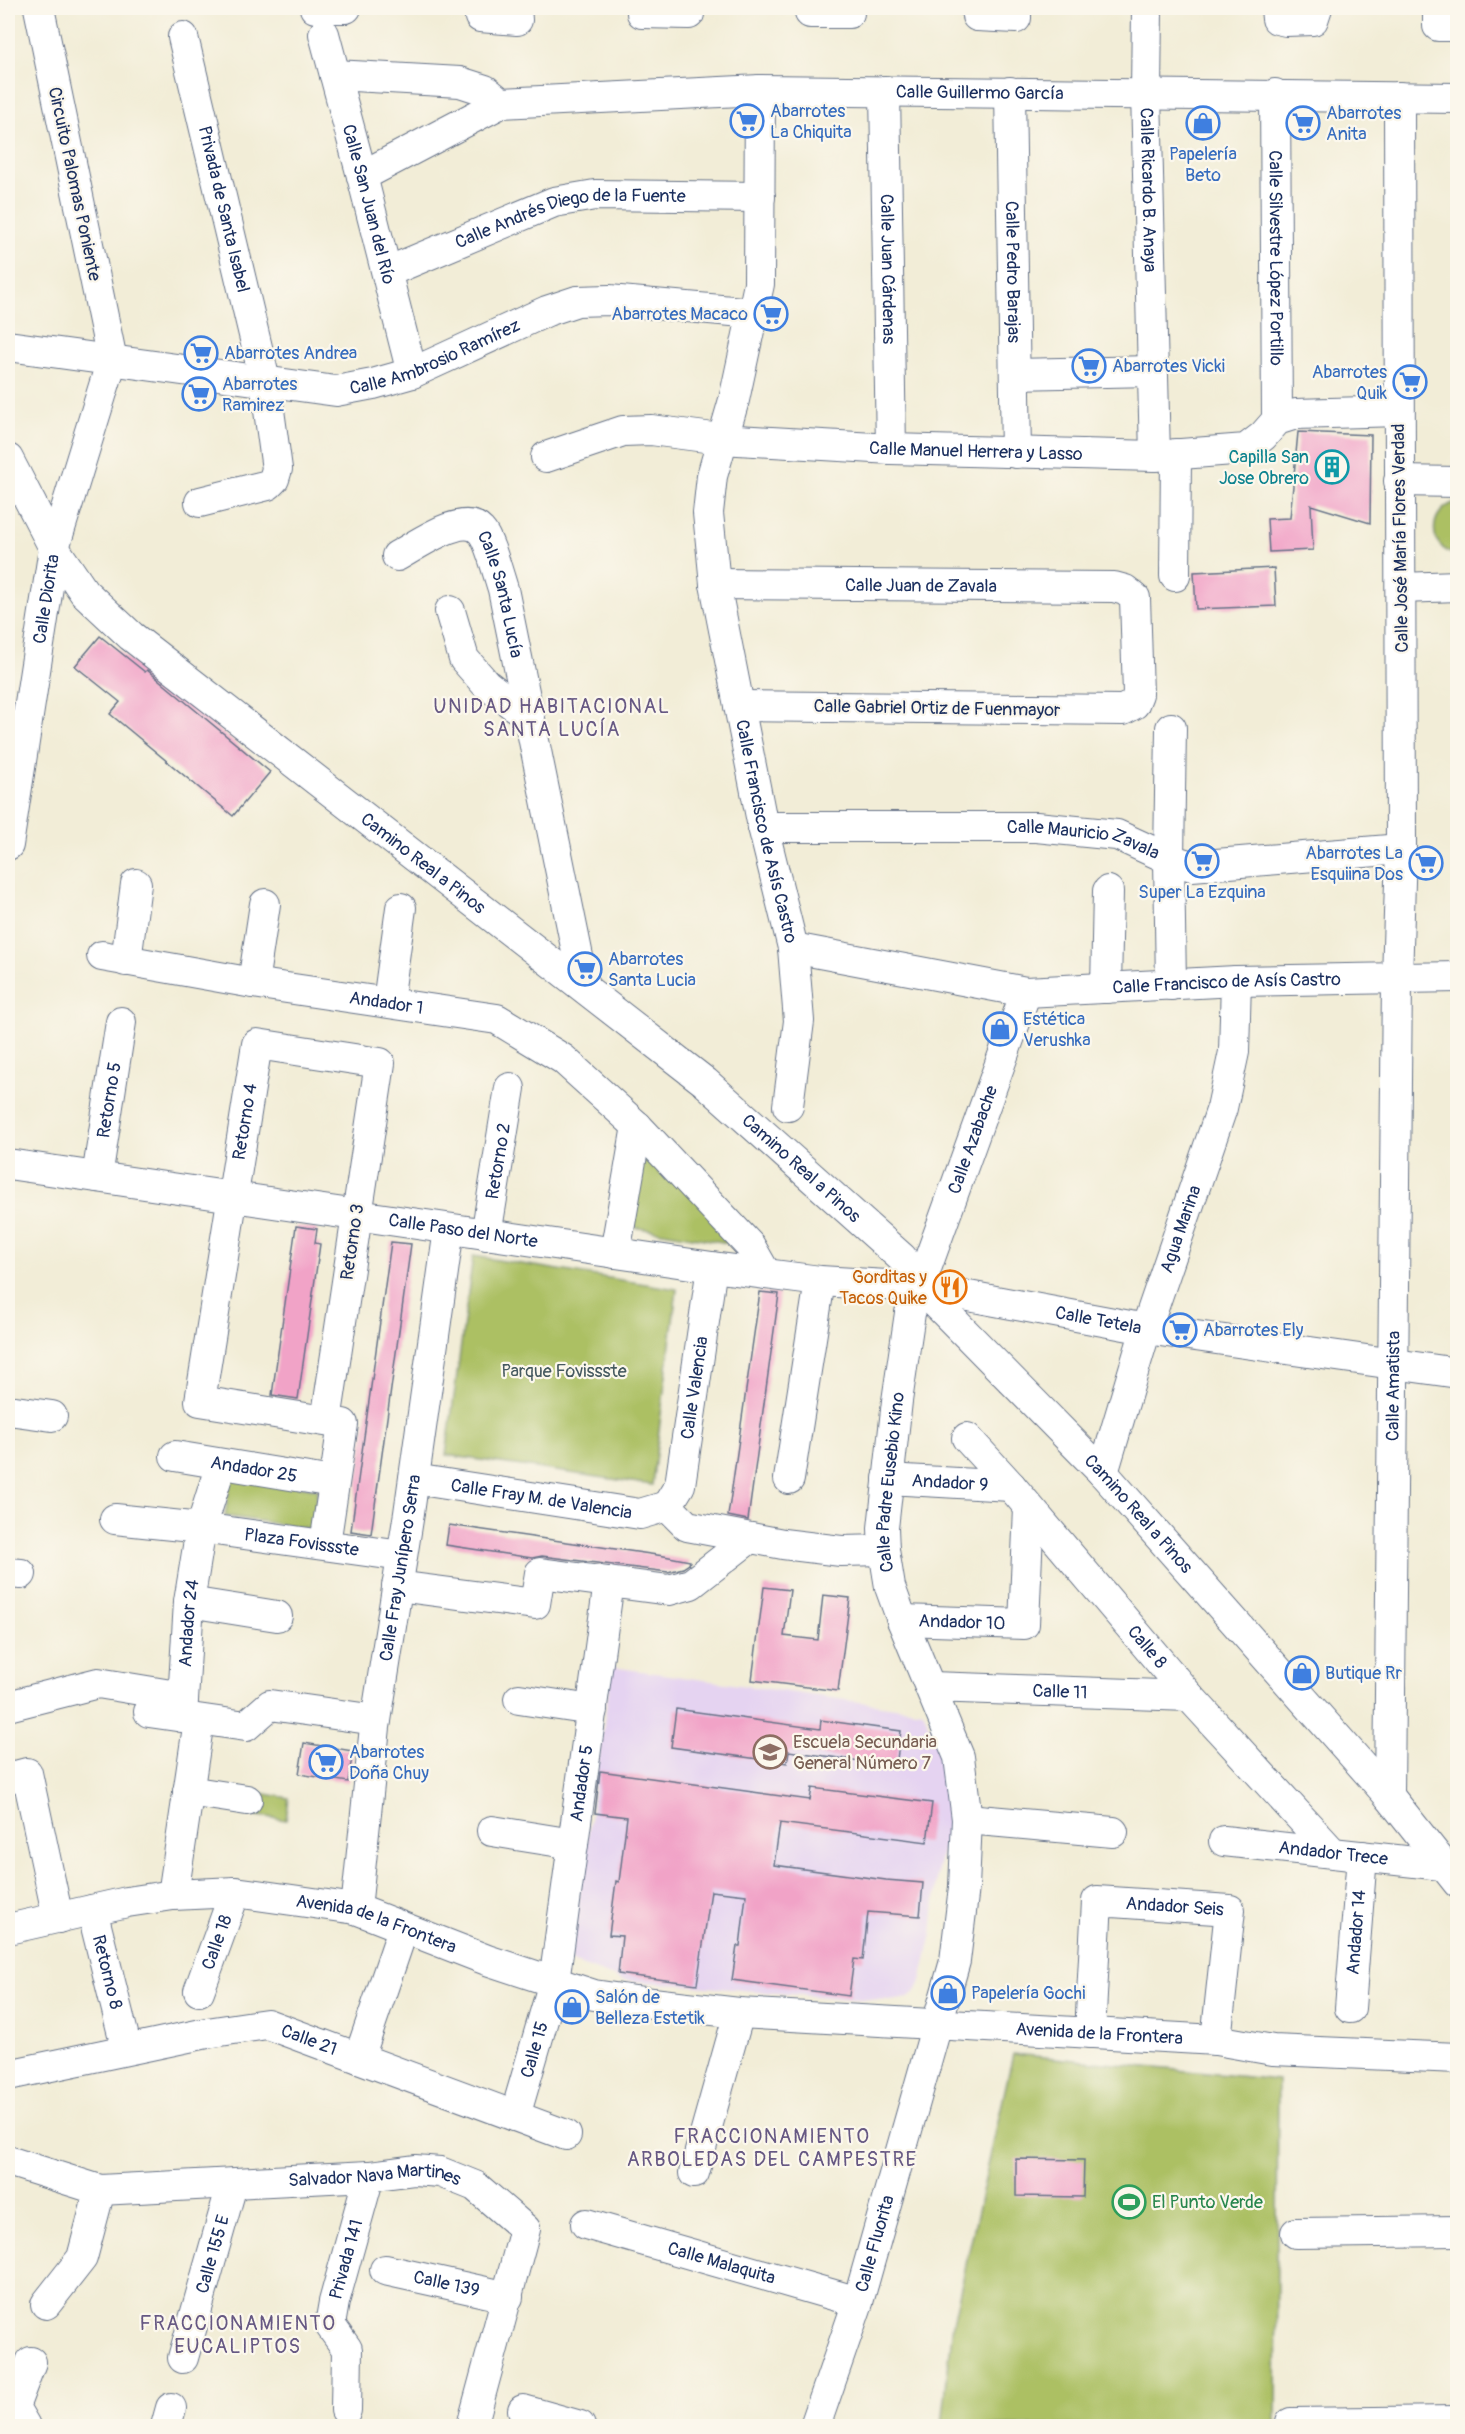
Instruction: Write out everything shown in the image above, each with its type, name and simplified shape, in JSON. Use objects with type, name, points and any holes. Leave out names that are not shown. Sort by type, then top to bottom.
[{"type":"street","name":"Circuito Palomas Poniente","points":[[39,8],[112,360]]},
{"type":"street","points":[[320,21],[346,8]]},
{"type":"street","points":[[481,8],[480,17],[517,20],[516,8]]},
{"type":"street","points":[[642,8],[642,12],[689,14],[689,8]]},
{"type":"street","points":[[810,8],[810,13],[849,13],[849,8]]},
{"type":"street","points":[[978,8],[977,16],[1016,18],[1016,8]]},
{"type":"street","name":"Calle Ricardo B. Anaya","points":[[1147,8],[1146,93],[1152,371],[1166,455],[1174,576]]},
{"type":"street","points":[[1276,8],[1277,19],[1286,21],[1313,20],[1317,8]]},
{"type":"street","points":[[1438,8],[1438,26],[1458,26]]},
{"type":"street","name":"Calle San Juan del Río","points":[[320,21],[363,176],[412,374]]},
{"type":"street","name":"Privada de Santa Isabel","points":[[183,37],[265,381],[277,469],[268,485],[200,502]]},
{"type":"street","points":[[335,75],[460,82],[485,90],[501,103]]},
{"type":"street","name":"Calle Guillermo García","points":[[363,176],[501,103],[760,90],[1275,94],[1458,98]]},
{"type":"street","name":"Calle Francisco de Asís Castro","points":[[760,90],[759,284],[734,400],[712,476],[708,513],[714,584],[763,827],[794,948],[1026,992],[1236,981],[1458,977]]},
{"type":"street","name":"Calle Juan Cárdenas","points":[[885,91],[891,449]]},
{"type":"street","name":"Calle Pedro Barajas","points":[[1010,92],[1016,453]]},
{"type":"street","name":"Calle Silvestre López Portillo","points":[[1275,94],[1277,420]]},
{"type":"street","name":"Calle José María Flores Verdad","points":[[1397,979],[1401,849],[1399,97]]},
{"type":"street","name":"Calle Andrés Diego de la Fuente","points":[[387,272],[554,202],[594,195],[760,197]]},
{"type":"street","name":"Calle Ambrosio Ramírez","points":[[8,346],[336,391],[412,374],[547,311],[577,301],[609,300],[754,313]]},
{"type":"street","name":"Calle Diorita","points":[[8,845],[14,759],[54,548],[112,360]]},
{"type":"street","points":[[1015,374],[1152,371]]},
{"type":"street","points":[[1277,420],[1296,414],[1399,411]]},
{"type":"street","name":"Calle Manuel Herrera y Lasso","points":[[546,457],[623,431],[651,430],[721,439],[891,449],[1166,455],[1246,449],[1263,436],[1277,420]]},
{"type":"street","name":"Camino Real a Pinos","points":[[8,459],[54,548],[84,592],[131,636],[705,1082],[902,1258],[920,1287],[1103,1473],[1389,1796],[1450,1874]]},
{"type":"street","points":[[1399,481],[1458,482]]},
{"type":"street","name":"Calle Santa Lucía","points":[[397,556],[457,524],[472,525],[482,532],[503,589],[584,986]]},
{"type":"street","name":"Calle Juan de Zavala","points":[[714,584],[1114,587],[1125,590],[1135,598],[1138,694],[1134,704]]},
{"type":"street","points":[[1401,588],[1458,586]]},
{"type":"street","points":[[450,611],[464,659],[486,684],[530,718]]},
{"type":"street","name":"Calle Gabriel Ortiz de Fuenmayor","points":[[739,706],[1124,710],[1134,704]]},
{"type":"street","points":[[1171,728],[1169,859],[1171,985]]},
{"type":"street","name":"Calle Mauricio Zavala","points":[[763,827],[1036,827],[1118,835],[1169,859],[1192,866],[1401,849]]},
{"type":"street","name":"Andador 1","points":[[136,884],[114,958],[253,983],[497,1019],[563,1059],[637,1126],[750,1246],[765,1274]]},
{"type":"street","points":[[1106,988],[1108,891]]},
{"type":"street","points":[[253,983],[265,904]]},
{"type":"street","points":[[388,1002],[401,908]]},
{"type":"street","points":[[788,1106],[799,1021],[794,948]]},
{"type":"street","name":"Calle Amatista","points":[[1389,1796],[1397,979]]},
{"type":"street","name":"Agua Marina","points":[[1103,1473],[1146,1329],[1222,1108],[1234,1052],[1236,981]]},
{"type":"street","name":"Calle Azabache","points":[[920,1287],[1026,992]]},
{"type":"street","name":"Retorno 5","points":[[97,1177],[121,1022]]},
{"type":"street","name":"Retorno 4","points":[[326,1421],[200,1401],[257,1044],[380,1064]]},
{"type":"street","name":"Retorno 3","points":[[326,1421],[380,1064]]},
{"type":"street","name":"Retorno 2","points":[[486,1235],[510,1088]]},
{"type":"street","points":[[615,1253],[637,1126]]},
{"type":"street","name":"Calle Paso del Norte","points":[[8,1164],[712,1267],[820,1281],[920,1287]]},
{"type":"street","name":"Calle Fray Junípero Serra","points":[[356,1910],[376,1720],[414,1479],[449,1229]]},
{"type":"street","name":"Calle Valencia","points":[[667,1506],[680,1485],[712,1267]]},
{"type":"street","points":[[789,1479],[820,1281]]},
{"type":"street","name":"Calle Tetela","points":[[920,1287],[1146,1329],[1458,1373]]},
{"type":"street","name":"Calle Padre Eusebio Kino","points":[[920,1287],[910,1313],[883,1528],[890,1587],[959,1756],[967,1819],[964,1887],[955,1961],[938,2023]]},
{"type":"street","points":[[8,1410],[52,1416]]},
{"type":"street","points":[[325,1544],[343,1424],[326,1421]]},
{"type":"street","name":"Calle 8","points":[[967,1438],[1189,1696],[1332,1852]]},
{"type":"street","name":"Andador 25","points":[[175,1456],[333,1482]]},
{"type":"street","name":"Andador 24","points":[[174,1895],[188,1791],[189,1602],[201,1528],[221,1464]]},
{"type":"street","name":"Calle Fray M. de Valencia","points":[[414,1479],[640,1514],[667,1506]]},
{"type":"street","name":"Andador 9","points":[[888,1479],[1020,1497]]},
{"type":"street","name":"Andador 10","points":[[902,1620],[1024,1624],[1020,1497]]},
{"type":"street","points":[[667,1506],[687,1526],[841,1551],[884,1550]]},
{"type":"street","name":"Plaza Fovissste","points":[[115,1519],[201,1528],[402,1556]]},
{"type":"street","points":[[398,1586],[535,1604],[540,1573],[669,1590],[691,1584],[750,1538]]},
{"type":"street","name":"Andador 5","points":[[554,1982],[609,1582]]},
{"type":"street","points":[[189,1602],[277,1616]]},
{"type":"street","points":[[8,1706],[98,1683],[246,1726],[270,1705],[376,1720]]},
{"type":"street","name":"Calle 11","points":[[931,1687],[1189,1696]]},
{"type":"street","points":[[519,1699],[592,1710]]},
{"type":"street","points":[[149,1712],[188,1711]]},
{"type":"street","points":[[8,1778],[27,1773],[58,1918]]},
{"type":"street","points":[[188,1791],[246,1800]]},
{"type":"street","points":[[967,1819],[1113,1832]]},
{"type":"street","points":[[492,1831],[573,1844]]},
{"type":"street","name":"Andador Trece","points":[[1224,1840],[1362,1856],[1450,1874]]},
{"type":"street","name":"Andador 14","points":[[1350,2008],[1362,1856]]},
{"type":"street","name":"Avenida de la Frontera","points":[[8,1929],[174,1895],[235,1892],[356,1910],[403,1929],[594,1995],[739,2013],[1216,2040],[1273,2050],[1458,2058]]},
{"type":"street","name":"Calle 18","points":[[201,1986],[235,1892]]},
{"type":"street","name":"Andador Seis","points":[[1090,2033],[1097,1901],[1230,1910],[1216,2040]]},
{"type":"street","name":"Retorno 8","points":[[92,1910],[123,2034]]},
{"type":"street","points":[[359,2058],[403,1929]]},
{"type":"street","name":"Calle 15","points":[[515,2116],[554,1982]]},
{"type":"street","points":[[694,2173],[739,2013]]},
{"type":"street","name":"Calle Fluorita","points":[[815,2427],[858,2302],[938,2023]]},
{"type":"street","name":"Calle 21","points":[[8,2075],[207,2033],[267,2024],[566,2135]]},
{"type":"street","name":"Salvador Nava Martines","points":[[8,2161],[100,2190],[232,2185],[369,2176],[415,2170],[440,2172],[475,2186],[525,2229],[472,2427]]},
{"type":"street","name":"Privada 141","points":[[346,2410],[347,2349],[330,2325],[334,2302],[369,2176]]},
{"type":"street","name":"Calle 155 E","points":[[183,2358],[232,2185]]},
{"type":"street","points":[[46,2304],[82,2258],[100,2190]]},
{"type":"street","name":"Calle Malaquita","points":[[586,2224],[858,2302]]},
{"type":"street","points":[[1296,2233],[1458,2231]]},
{"type":"street","name":"Calle 139","points":[[385,2270],[508,2297]]},
{"type":"street","points":[[25,2427],[14,2407],[31,2361]]},
{"type":"street","points":[[523,2410],[580,2427]]},
{"type":"street","points":[[1291,2423],[1359,2424],[1458,2421]]},
{"type":"shaded area","points":[[612,1667],[923,1711],[957,1793],[938,1868],[932,1933],[921,1981],[917,1990],[909,1998],[849,1999],[622,1980],[570,1961]]},
{"type":"green space","points":[[1458,502],[1457,555],[1440,545],[1434,528],[1440,512],[1447,506]]},
{"type":"green space","points":[[641,1140],[740,1245],[626,1226]]},
{"type":"green space","name":"Parque Fovissste","points":[[473,1256],[677,1289],[652,1485],[446,1455]]},
{"type":"green space","points":[[231,1476],[318,1489],[311,1529],[225,1516]]},
{"type":"green space","points":[[249,1791],[289,1798],[286,1820],[246,1814]]},
{"type":"green space","name":"El Punto Verde","points":[[1013,2054],[1278,2080],[1276,2426],[942,2426],[953,2323]]},
{"type":"building","name":"Capilla San Jose Obrero","points":[[1298,432],[1371,435],[1370,523],[1311,505],[1313,550],[1269,552],[1267,519],[1290,518]]},
{"type":"building","points":[[1274,568],[1276,606],[1196,609],[1194,572]]},
{"type":"building","points":[[100,636],[145,672],[147,670],[270,772],[233,816],[110,714],[120,702],[75,666]]},
{"type":"building","points":[[296,1226],[317,1229],[315,1243],[320,1244],[298,1399],[272,1395]]},
{"type":"building","points":[[391,1242],[411,1244],[371,1534],[351,1531]]},
{"type":"building","points":[[760,1292],[779,1294],[748,1520],[728,1516]]},
{"type":"building","points":[[449,1525],[690,1561],[683,1568],[668,1572],[542,1556],[532,1558],[446,1545]]},
{"type":"building","points":[[764,1587],[790,1590],[784,1636],[818,1640],[823,1595],[850,1598],[838,1691],[752,1680]]},
{"type":"building","points":[[676,1709],[820,1729],[821,1720],[901,1731],[896,1766],[789,1751],[787,1763],[671,1747]]},
{"type":"building","name":"Abarrotes Doña Chuy","points":[[304,1743],[353,1751],[348,1782],[299,1774]]},
{"type":"building","points":[[600,1771],[810,1800],[812,1788],[932,1803],[927,1842],[780,1823],[774,1865],[923,1883],[920,1916],[868,1912],[863,1960],[854,1959],[849,1996],[732,1980],[737,1946],[740,1946],[746,1895],[711,1891],[697,1984],[618,1974],[622,1936],[609,1935],[616,1881],[619,1882],[627,1817],[595,1813]]},
{"type":"building","points":[[1016,2159],[1084,2160],[1083,2197],[1016,2196]]},
{"type":"place","name":"Abarrotes La Chiquita","points":[[747,121]]},
{"type":"place","name":"Papelería Beto","points":[[1203,123]]},
{"type":"place","name":"Abarrotes Anita","points":[[1303,123]]},
{"type":"place","name":"Abarrotes Macaco","points":[[771,314]]},
{"type":"place","name":"Abarrotes Andrea","points":[[201,353]]},
{"type":"place","name":"Abarrotes Vicki","points":[[1089,366]]},
{"type":"place","name":"Abarrotes Quik","points":[[1410,382]]},
{"type":"place","name":"Abarrotes Ramirez","points":[[199,394]]},
{"type":"place","name":"Capilla San Jose Obrero","points":[[1332,467]]},
{"type":"place","name":"Super La Ezquina","points":[[1202,861]]},
{"type":"place","name":"Abarrotes La Esquiina Dos","points":[[1426,863]]},
{"type":"place","name":"Abarrotes Santa Lucia","points":[[585,969]]},
{"type":"place","name":"Estética Verushka","points":[[1000,1029]]},
{"type":"place","name":"Gorditas y Tacos Quike","points":[[950,1287]]},
{"type":"place","name":"Abarrotes Ely","points":[[1180,1330]]},
{"type":"place","name":"Butique Rr","points":[[1302,1673]]},
{"type":"place","name":"Escuela Secundaria General Número 7","points":[[770,1752]]},
{"type":"place","name":"Abarrotes Doña Chuy","points":[[326,1762]]},
{"type":"place","name":"Papelería Gochi","points":[[948,1993]]},
{"type":"place","name":"Salón de Belleza Estetik","points":[[572,2007]]},
{"type":"place","name":"El Punto Verde","points":[[1129,2202]]},
{"type":"district","name":"UNIDAD HABITACIONAL SANTA LUCÍA","points":[[552,718]]},
{"type":"district","name":"FRACCIONAMIENTO ARBOLEDAS DEL CAMPESTRE","points":[[772,2148]]},
{"type":"district","name":"FRACCIONAMIENTO EUCALIPTOS","points":[[238,2334]]}]
